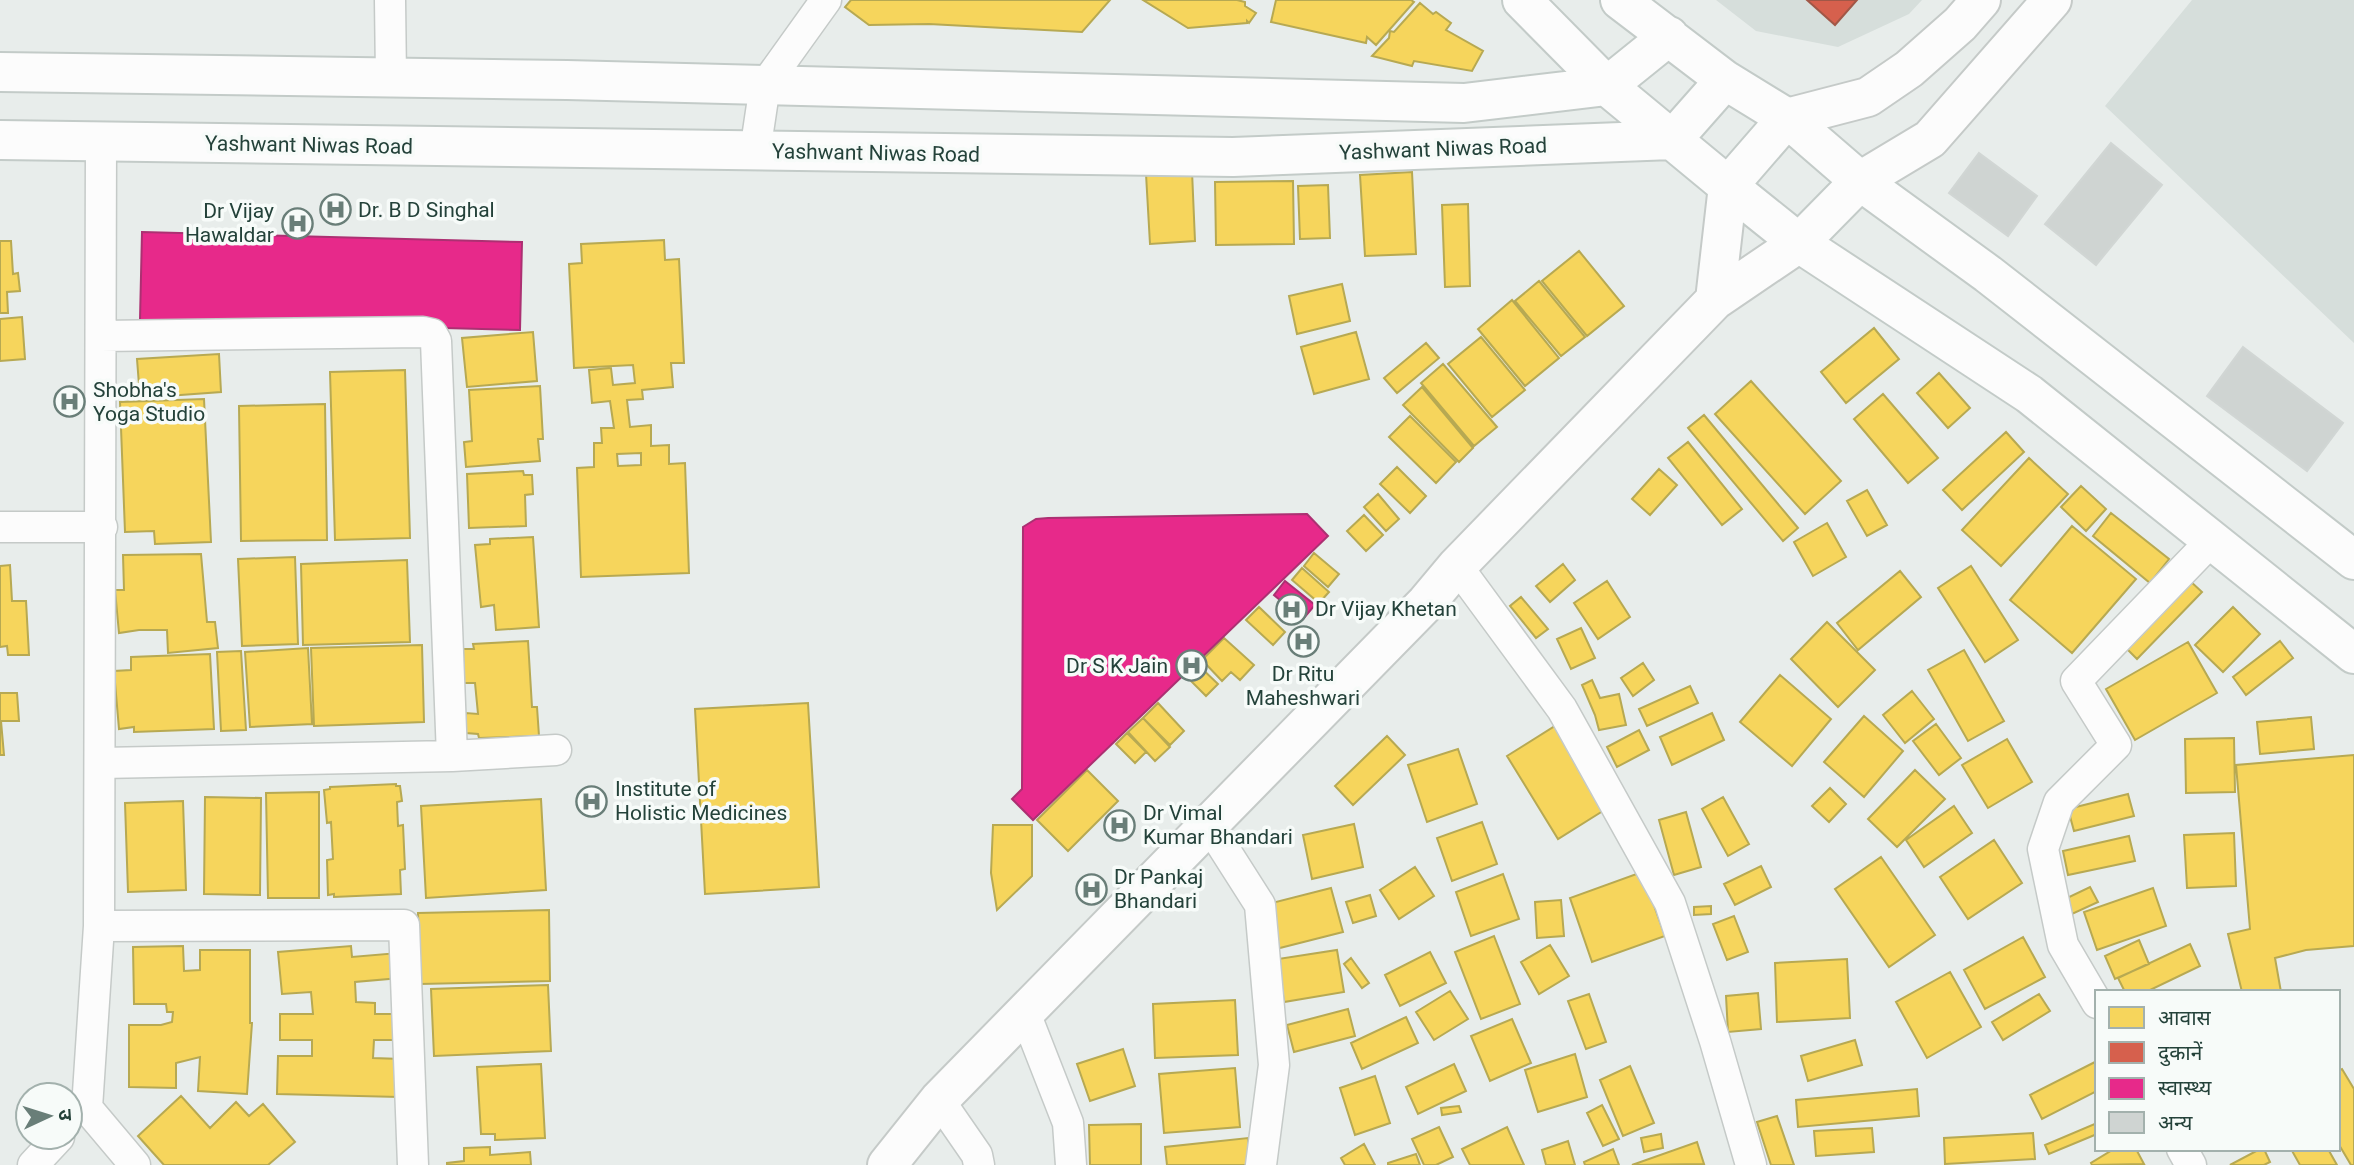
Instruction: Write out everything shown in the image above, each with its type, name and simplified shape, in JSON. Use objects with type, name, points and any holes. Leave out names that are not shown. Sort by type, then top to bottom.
[{"type":"main road","points":[[1522,0],[1608,86],[1799,243],[2029,394],[2354,654]]},
{"type":"main road","points":[[1620,0],[1725,80],[1787,118],[1860,181],[1988,274],[2354,560]]},
{"type":"main road","points":[[1714,300],[1728,186],[1787,118],[1868,97],[1909,69],[1960,24],[1981,0]]},
{"type":"main road","points":[[887,1165],[939,1100],[1426,603],[1457,566],[1714,300],[1799,243],[1860,181],[1930,139],[2052,0]]},
{"type":"main road","points":[[0,72],[765,85],[1464,103],[1608,86],[1669,36]]},
{"type":"main road","points":[[1672,140],[1725,80]]},
{"type":"main road","name":"Yashwant Niwas Road","points":[[0,140],[1233,157],[1672,140]]},
{"type":"street","points":[[390,0],[391,78]]},
{"type":"street","points":[[755,152],[765,85],[826,0]]},
{"type":"street","points":[[82,1081],[99,926],[101,142]]},
{"type":"street","points":[[101,337],[432,334],[436,341],[452,756]]},
{"type":"street","points":[[0,527],[102,527]]},
{"type":"street","points":[[2095,1000],[2063,945],[2043,849],[2059,802],[2116,746],[2076,681],[2212,540]]},
{"type":"street","points":[[1457,566],[1562,709],[1670,903],[1715,1041],[1751,1165]]},
{"type":"street","points":[[101,763],[452,756],[556,750]]},
{"type":"street","points":[[1209,825],[1260,905],[1275,1065],[1261,1165]]},
{"type":"street","points":[[99,926],[404,925],[413,1165]]},
{"type":"street","points":[[1025,1013],[1068,1123],[1071,1165]]},
{"type":"street","points":[[939,1100],[976,1155],[979,1165]]},
{"type":"street","points":[[84,1122],[135,1165]]},
{"type":"street","points":[[33,1165],[46,1151]]},
{"type":"shaded area","points":[[1716,0],[1922,0],[1909,14],[1838,47],[1756,31]]},
{"type":"shaded area","points":[[2192,0],[2354,0],[2354,343],[2105,106]]},
{"type":"building: आवास","points":[[851,0],[1110,0],[1082,32],[929,24],[869,25],[845,7]]},
{"type":"building: आवास","points":[[1143,0],[1237,0],[1245,2],[1245,6],[1256,13],[1249,23],[1247,21],[1188,28]]},
{"type":"building: आवास","points":[[1276,0],[1414,2],[1376,45],[1367,37],[1366,43],[1271,22]]},
{"type":"building: आवास","points":[[1420,3],[1433,14],[1436,12],[1451,23],[1446,30],[1483,51],[1472,71],[1414,61],[1412,66],[1372,56],[1389,38],[1390,31],[1394,32]]},
{"type":"building: आवास","points":[[1192,171],[1195,241],[1150,244],[1146,174]]},
{"type":"building: आवास","points":[[1412,172],[1416,254],[1365,256],[1360,175]]},
{"type":"building: आवास","points":[[1293,181],[1294,244],[1216,245],[1215,182]]},
{"type":"building: आवास","points":[[1328,185],[1330,238],[1300,239],[1298,186]]},
{"type":"building: आवास","points":[[1468,204],[1470,286],[1445,287],[1442,205]]},
{"type":"building: आवास","points":[[664,240],[665,260],[679,259],[684,363],[671,363],[673,387],[642,390],[643,399],[627,400],[630,427],[651,425],[651,446],[669,445],[669,464],[685,463],[689,573],[581,577],[577,468],[594,467],[594,443],[602,443],[601,428],[614,428],[610,401],[592,403],[589,370],[611,368],[613,385],[635,383],[633,365],[574,368],[569,264],[582,263],[581,244]],"holes":[[[641,453],[641,465],[618,466],[617,454]]]},
{"type":"building: आवास","points":[[0,241],[11,241],[13,274],[18,273],[20,291],[7,292],[8,313],[0,313]]},
{"type":"building: आवास","points":[[1579,251],[1624,306],[1587,336],[1542,281]]},
{"type":"building: आवास","points":[[1539,281],[1585,337],[1561,356],[1515,301]]},
{"type":"building: आवास","points":[[1342,284],[1350,321],[1297,334],[1289,296]]},
{"type":"building: आवास","points":[[1512,300],[1559,358],[1525,386],[1478,329]]},
{"type":"building: आवास","points":[[22,317],[25,359],[0,361],[0,319]]},
{"type":"building: आवास","points":[[1874,328],[1899,359],[1846,403],[1821,372]]},
{"type":"building: आवास","points":[[533,332],[537,381],[467,387],[462,338]]},
{"type":"building: आवास","points":[[1356,332],[1369,379],[1314,394],[1301,347]]},
{"type":"building: आवास","points":[[1481,337],[1525,390],[1492,417],[1448,364]]},
{"type":"building: आवास","points":[[1426,343],[1439,358],[1397,393],[1384,378]]},
{"type":"building: आवास","points":[[219,354],[221,392],[140,398],[137,359]]},
{"type":"building: आवास","points":[[1443,364],[1497,427],[1474,446],[1421,383]]},
{"type":"building: आवास","points":[[405,370],[410,538],[335,540],[330,372]]},
{"type":"building: आवास","points":[[1939,373],[1970,408],[1948,428],[1917,393]]},
{"type":"building: आवास","points":[[1751,381],[1841,481],[1805,514],[1715,414]]},
{"type":"building: आवास","points":[[540,386],[543,439],[538,439],[540,461],[466,467],[464,442],[472,441],[469,390]]},
{"type":"building: आवास","points":[[1422,387],[1473,448],[1459,462],[1403,405]]},
{"type":"building: आवास","points":[[1883,394],[1938,458],[1908,483],[1854,419]]},
{"type":"building: आवास","points":[[204,399],[211,542],[155,544],[154,531],[125,532],[120,402]]},
{"type":"building: आवास","points":[[325,404],[327,540],[241,541],[239,406]]},
{"type":"building: आवास","points":[[1704,415],[1798,528],[1783,541],[1688,428]]},
{"type":"building: आवास","points":[[1410,416],[1456,462],[1436,483],[1389,437]]},
{"type":"building: आवास","points":[[2006,432],[2024,452],[1962,510],[1943,490]]},
{"type":"building: आवास","points":[[1688,442],[1742,509],[1722,525],[1668,458]]},
{"type":"building: आवास","points":[[2029,458],[2068,494],[2001,566],[1962,530]]},
{"type":"building: आवास","points":[[1397,467],[1426,496],[1410,513],[1380,484]]},
{"type":"building: आवास","points":[[1659,469],[1677,485],[1650,515],[1632,499]]},
{"type":"building: आवास","points":[[523,471],[524,475],[532,475],[533,494],[525,495],[526,526],[469,528],[467,474]]},
{"type":"building: आवास","points":[[2081,486],[2106,509],[2086,531],[2061,507]]},
{"type":"building: आवास","points":[[1867,490],[1887,525],[1867,536],[1847,501]]},
{"type":"building: आवास","points":[[1378,494],[1399,519],[1386,531],[1364,507]]},
{"type":"building: आवास","points":[[2111,513],[2169,559],[2150,583],[2093,536]]},
{"type":"building: आवास","points":[[1364,515],[1383,535],[1366,551],[1347,531]]},
{"type":"building: आवास","points":[[1827,523],[1846,557],[1813,576],[1794,542]]},
{"type":"building: आवास","points":[[2072,526],[2136,579],[2072,653],[2010,600]]},
{"type":"building: आवास","points":[[533,537],[539,627],[496,630],[494,605],[481,607],[475,545],[490,544],[490,539]]},
{"type":"building: आवास","points":[[1314,553],[1339,574],[1328,587],[1304,566]]},
{"type":"building: आवास","points":[[201,554],[207,622],[215,622],[218,648],[168,653],[167,630],[119,633],[115,590],[124,590],[123,555]]},
{"type":"building: आवास","points":[[295,557],[298,644],[242,646],[238,559]]},
{"type":"building: आवास","points":[[407,560],[410,642],[303,645],[301,564]]},
{"type":"building: आवास","points":[[1563,564],[1575,580],[1550,602],[1536,586]]},
{"type":"building: आवास","points":[[10,565],[12,601],[26,601],[29,655],[8,655],[7,646],[0,647],[0,566]]},
{"type":"building: आवास","points":[[1971,566],[2018,640],[1985,662],[1938,588]]},
{"type":"building: आवास","points":[[1302,568],[1329,592],[1319,603],[1292,580]]},
{"type":"building: आवास","points":[[1900,571],[1921,597],[1858,650],[1837,623]]},
{"type":"building: आवास","points":[[2189,580],[2202,592],[2137,659],[2125,647]]},
{"type":"building: आवास","points":[[1607,581],[1630,617],[1598,639],[1574,603]]},
{"type":"building: आवास","points":[[1521,597],[1548,629],[1536,638],[1510,606]]},
{"type":"building: आवास","points":[[1259,607],[1285,632],[1273,645],[1246,620]]},
{"type":"building: आवास","points":[[2233,607],[2260,634],[2223,672],[2195,645]]},
{"type":"building: आवास","points":[[1827,622],[1875,670],[1838,707],[1791,659]]},
{"type":"building: आवास","points":[[1581,628],[1595,658],[1571,669],[1557,639]]},
{"type":"building: आवास","points":[[1224,638],[1254,665],[1240,680],[1231,672],[1222,681],[1202,660]]},
{"type":"building: आवास","points":[[528,641],[532,707],[537,707],[539,736],[479,738],[478,734],[466,733],[466,713],[478,714],[475,683],[464,683],[463,649],[474,649],[473,644]]},
{"type":"building: आवास","points":[[2280,641],[2293,658],[2246,695],[2233,677]]},
{"type":"building: आवास","points":[[2188,642],[2217,693],[2135,740],[2106,689]]},
{"type":"building: आवास","points":[[422,645],[424,722],[314,726],[311,648]]},
{"type":"building: आवास","points":[[308,648],[312,724],[250,727],[245,652]]},
{"type":"building: आवास","points":[[1964,650],[2004,721],[1968,741],[1928,670]]},
{"type":"building: आवास","points":[[241,651],[246,730],[221,731],[217,652]]},
{"type":"building: आवास","points":[[210,654],[214,729],[134,732],[134,727],[119,729],[114,671],[131,670],[131,657]]},
{"type":"building: आवास","points":[[1643,663],[1654,680],[1633,696],[1621,678]]},
{"type":"building: आवास","points":[[1197,664],[1218,684],[1206,696],[1186,676]]},
{"type":"building: आवास","points":[[1780,675],[1831,719],[1792,766],[1740,722]]},
{"type":"building: आवास","points":[[1592,680],[1600,698],[1619,694],[1626,725],[1599,730],[1582,685]]},
{"type":"building: आवास","points":[[1690,686],[1698,703],[1647,726],[1639,709]]},
{"type":"building: आवास","points":[[1912,691],[1934,719],[1905,743],[1883,715]]},
{"type":"building: आवास","points":[[0,693],[17,693],[19,721],[1,721],[4,755],[0,755]]},
{"type":"building: आवास","points":[[808,703],[819,887],[705,894],[695,709]]},
{"type":"building: आवास","points":[[1158,703],[1184,731],[1170,745],[1143,718]]},
{"type":"building: आवास","points":[[1712,713],[1724,740],[1672,765],[1660,737]]},
{"type":"building: आवास","points":[[1864,716],[1903,751],[1864,797],[1824,762]]},
{"type":"building: आवास","points":[[2311,717],[2314,749],[2260,754],[2257,722]]},
{"type":"building: आवास","points":[[1143,718],[1170,747],[1155,761],[1128,732]]},
{"type":"building: आवास","points":[[1936,724],[1961,758],[1939,775],[1913,741]]},
{"type":"building: आवास","points":[[1555,726],[1606,809],[1558,839],[1507,756]]},
{"type":"building: आवास","points":[[1639,730],[1649,750],[1617,767],[1607,747]]},
{"type":"building: आवास","points":[[1127,733],[1146,752],[1135,763],[1116,744]]},
{"type":"building: आवास","points":[[1387,736],[1405,755],[1353,805],[1335,786]]},
{"type":"building: आवास","points":[[2234,738],[2235,792],[2186,793],[2185,739]]},
{"type":"building: आवास","points":[[2007,739],[2032,782],[1988,808],[1962,765]]},
{"type":"building: आवास","points":[[1458,749],[1477,804],[1427,822],[1408,765]]},
{"type":"building: आवास","points":[[2354,755],[2354,946],[2306,950],[2275,958],[2281,990],[2242,990],[2228,934],[2250,929],[2236,765]]},
{"type":"building: आवास","points":[[1087,770],[1118,801],[1068,851],[1037,820]]},
{"type":"building: आवास","points":[[1915,770],[1945,799],[1897,847],[1868,819]]},
{"type":"building: आवास","points":[[400,786],[402,801],[397,802],[398,826],[403,825],[405,869],[400,870],[401,894],[328,895],[327,860],[333,859],[331,822],[327,823],[324,790],[330,787]]},
{"type":"building: आवास","points":[[1830,788],[1846,804],[1829,822],[1812,806]]},
{"type":"building: आवास","points":[[319,792],[319,898],[268,898],[266,793]]},
{"type":"building: आवास","points":[[2128,794],[2134,816],[2074,831],[2068,809]]},
{"type":"building: आवास","points":[[205,797],[261,798],[260,895],[204,894]]},
{"type":"building: आवास","points":[[1723,797],[1749,844],[1728,856],[1702,809]]},
{"type":"building: आवास","points":[[541,799],[546,890],[426,898],[421,806]]},
{"type":"building: आवास","points":[[183,801],[186,890],[128,892],[125,803]]},
{"type":"building: आवास","points":[[1954,806],[1972,833],[1924,867],[1906,840]]},
{"type":"building: आवास","points":[[1686,812],[1701,867],[1674,875],[1659,820]]},
{"type":"building: आवास","points":[[1482,822],[1497,864],[1452,881],[1437,838]]},
{"type":"building: आवास","points":[[1354,824],[1363,867],[1312,879],[1303,835]]},
{"type":"building: आवास","points":[[993,825],[1032,825],[1032,876],[997,910],[991,873]]},
{"type":"building: आवास","points":[[2234,833],[2236,886],[2187,888],[2184,835]]},
{"type":"building: आवास","points":[[2129,836],[2135,861],[2068,875],[2063,851]]},
{"type":"building: आवास","points":[[1994,840],[2022,883],[1968,919],[1940,877]]},
{"type":"building: आवास","points":[[1881,857],[1935,935],[1889,967],[1835,889]]},
{"type":"building: आवास","points":[[1761,866],[1771,887],[1735,905],[1724,884]]},
{"type":"building: आवास","points":[[1415,867],[1434,896],[1399,919],[1380,890]]},
{"type":"building: आवास","points":[[1642,872],[1665,936],[1592,962],[1570,898]]},
{"type":"building: आवास","points":[[1503,874],[1519,919],[1471,936],[1456,892]]},
{"type":"building: आवास","points":[[2090,887],[2098,902],[2072,914],[2065,899]]},
{"type":"building: आवास","points":[[1331,888],[1343,932],[1272,950],[1260,906]]},
{"type":"building: आवास","points":[[2153,888],[2166,926],[2097,950],[2084,912]]},
{"type":"building: आवास","points":[[1370,895],[1376,916],[1353,923],[1346,902]]},
{"type":"building: आवास","points":[[1561,900],[1564,936],[1537,938],[1535,902]]},
{"type":"building: आवास","points":[[1711,906],[1711,914],[1694,915],[1694,907]]},
{"type":"building: आवास","points":[[549,910],[550,981],[420,984],[418,913]]},
{"type":"building: आवास","points":[[1734,916],[1748,952],[1727,960],[1713,924]]},
{"type":"building: आवास","points":[[1494,936],[1520,1004],[1481,1019],[1455,952]]},
{"type":"building: आवास","points":[[2023,937],[2045,977],[1985,1009],[1964,970]]},
{"type":"building: आवास","points":[[2139,940],[2149,964],[2115,979],[2105,956]]},
{"type":"building: आवास","points":[[2190,944],[2200,966],[2150,990],[2124,990],[2118,978]]},
{"type":"building: आवास","points":[[1550,945],[1569,976],[1539,994],[1521,962]]},
{"type":"building: आवास","points":[[183,946],[184,971],[200,970],[200,950],[250,950],[252,1023],[247,1094],[198,1091],[200,1057],[176,1063],[176,1088],[129,1087],[129,1025],[161,1025],[172,1022],[173,1012],[167,1012],[166,1004],[134,1004],[133,947]]},
{"type":"building: आवास","points":[[351,946],[352,957],[398,953],[400,978],[355,982],[356,1002],[375,1003],[375,1014],[399,1014],[399,1040],[374,1040],[373,1058],[401,1059],[399,1097],[277,1094],[278,1056],[312,1056],[312,1040],[280,1040],[280,1014],[313,1014],[311,992],[282,994],[278,952]]},
{"type":"building: आवास","points":[[1337,950],[1344,992],[1284,1002],[1278,959]]},
{"type":"building: आवास","points":[[1430,952],[1446,983],[1400,1006],[1385,975]]},
{"type":"building: आवास","points":[[1351,958],[1369,983],[1362,988],[1344,964]]},
{"type":"building: आवास","points":[[1847,959],[1850,1018],[1777,1022],[1775,963]]},
{"type":"building: आवास","points":[[1950,972],[1981,1027],[1927,1058],[1896,1002]]},
{"type":"building: आवास","points":[[548,985],[551,1051],[434,1056],[431,989]]},
{"type":"building: आवास","points":[[1450,991],[1468,1019],[1434,1040],[1416,1012]]},
{"type":"building: आवास","points":[[1758,993],[1761,1029],[1728,1032],[1726,996]]},
{"type":"building: आवास","points":[[1589,994],[1606,1042],[1586,1049],[1568,1001]]},
{"type":"building: आवास","points":[[2039,994],[2050,1011],[2003,1040],[1992,1022]]},
{"type":"building: आवास","points":[[1235,1000],[1238,1055],[1155,1058],[1153,1004]]},
{"type":"building: आवास","points":[[1348,1009],[1355,1036],[1294,1052],[1287,1025]]},
{"type":"building: आवास","points":[[1406,1017],[1418,1043],[1362,1069],[1351,1043]]},
{"type":"building: आवास","points":[[1512,1019],[1531,1063],[1490,1081],[1471,1036]]},
{"type":"building: आवास","points":[[1855,1040],[1862,1065],[1808,1081],[1801,1056]]},
{"type":"building: आवास","points":[[1123,1049],[1135,1086],[1090,1101],[1077,1064]]},
{"type":"building: आवास","points":[[1575,1054],[1587,1097],[1538,1112],[1525,1070]]},
{"type":"building: आवास","points":[[2095,1062],[2095,1092],[2042,1119],[2030,1095]]},
{"type":"building: आवास","points":[[541,1064],[545,1138],[495,1140],[495,1134],[481,1134],[477,1067]]},
{"type":"building: आवास","points":[[1454,1064],[1466,1091],[1418,1114],[1406,1087]]},
{"type":"building: आवास","points":[[1630,1066],[1654,1123],[1623,1136],[1600,1080]]},
{"type":"building: आवास","points":[[1235,1068],[1240,1127],[1164,1133],[1159,1074]]},
{"type":"building: आवास","points":[[2342,1069],[2354,1089],[2354,1165],[2351,1165],[2340,1146]]},
{"type":"building: आवास","points":[[1375,1076],[1390,1123],[1355,1135],[1340,1088]]},
{"type":"building: आवास","points":[[1917,1089],[1919,1116],[1798,1127],[1796,1100]]},
{"type":"building: आवास","points":[[181,1096],[210,1128],[236,1102],[249,1116],[263,1104],[295,1142],[268,1165],[164,1165],[138,1136]]},
{"type":"building: आवास","points":[[1602,1105],[1619,1139],[1603,1146],[1587,1113]]},
{"type":"building: आवास","points":[[1459,1106],[1461,1112],[1442,1115],[1441,1108]]},
{"type":"building: आवास","points":[[1777,1116],[1794,1165],[1771,1165],[1757,1122]]},
{"type":"building: आवास","points":[[1141,1124],[1141,1165],[1090,1165],[1089,1125]]},
{"type":"building: आवास","points":[[2095,1124],[2095,1135],[2049,1154],[2045,1145]]},
{"type":"building: आवास","points":[[1439,1127],[1453,1157],[1436,1165],[1424,1165],[1412,1139]]},
{"type":"building: आवास","points":[[1507,1127],[1524,1165],[1470,1165],[1462,1149]]},
{"type":"building: आवास","points":[[1872,1128],[1874,1152],[1816,1156],[1814,1131]]},
{"type":"building: आवास","points":[[2033,1133],[2035,1159],[1945,1164],[1944,1138]]},
{"type":"building: आवास","points":[[1661,1134],[1663,1148],[1644,1152],[1641,1138]]},
{"type":"building: आवास","points":[[1248,1138],[1251,1165],[1167,1165],[1165,1147]]},
{"type":"building: आवास","points":[[1568,1141],[1575,1165],[1546,1165],[1542,1150]]},
{"type":"building: आवास","points":[[1697,1142],[1704,1164],[1632,1165]]},
{"type":"building: आवास","points":[[1364,1144],[1375,1165],[1345,1165],[1341,1158]]},
{"type":"building: आवास","points":[[490,1147],[490,1155],[530,1152],[531,1165],[447,1165],[464,1161],[464,1148]]},
{"type":"building: आवास","points":[[1613,1149],[1619,1165],[1585,1165],[1584,1162]]},
{"type":"building: आवास","points":[[2111,1151],[2137,1151],[2144,1164],[2092,1165],[2091,1163]]},
{"type":"building: आवास","points":[[2256,1151],[2265,1151],[2270,1162],[2264,1165],[2230,1165]]},
{"type":"building: आवास","points":[[2292,1151],[2329,1151],[2337,1165],[2300,1165]]},
{"type":"building: आवास","points":[[1416,1154],[1420,1165],[1388,1165],[1388,1163]]},
{"type":"building: दुकानें","points":[[1807,0],[1857,0],[1835,25]]},
{"type":"building: स्वास्थ्य","points":[[142,232],[522,242],[520,330],[140,320]]},
{"type":"building: स्वास्थ्य","points":[[1307,514],[1328,536],[1033,820],[1012,799],[1022,789],[1023,527],[1036,519],[1048,518]]},
{"type":"building: स्वास्थ्य","points":[[1285,581],[1315,605],[1303,619],[1274,595]]},
{"type":"building: अन्य","points":[[2111,143],[2162,185],[2096,265],[2045,224]]},
{"type":"building: अन्य","points":[[1979,153],[2037,196],[2008,236],[1949,193]]},
{"type":"building: अन्य","points":[[2243,347],[2343,423],[2307,471],[2207,396]]},
{"type":"place","name":"Dr. B D Singhal","points":[[335,210]]},
{"type":"place","name":"Dr Vijay Hawaldar","points":[[297,223]]},
{"type":"place","name":"Shobha's Yoga Studio","points":[[70,402]]},
{"type":"place","name":"Dr Vijay Khetan","points":[[1292,609]]},
{"type":"place","name":"Dr Ritu Maheshwari","points":[[1303,642]]},
{"type":"place","name":"Dr S K Jain","points":[[1191,666]]},
{"type":"place","name":"Institute of Holistic Medicines","points":[[592,801]]},
{"type":"place","name":"Dr Vimal Kumar Bhandari","points":[[1120,825]]},
{"type":"place","name":"Dr Pankaj Bhandari","points":[[1091,889]]}]
